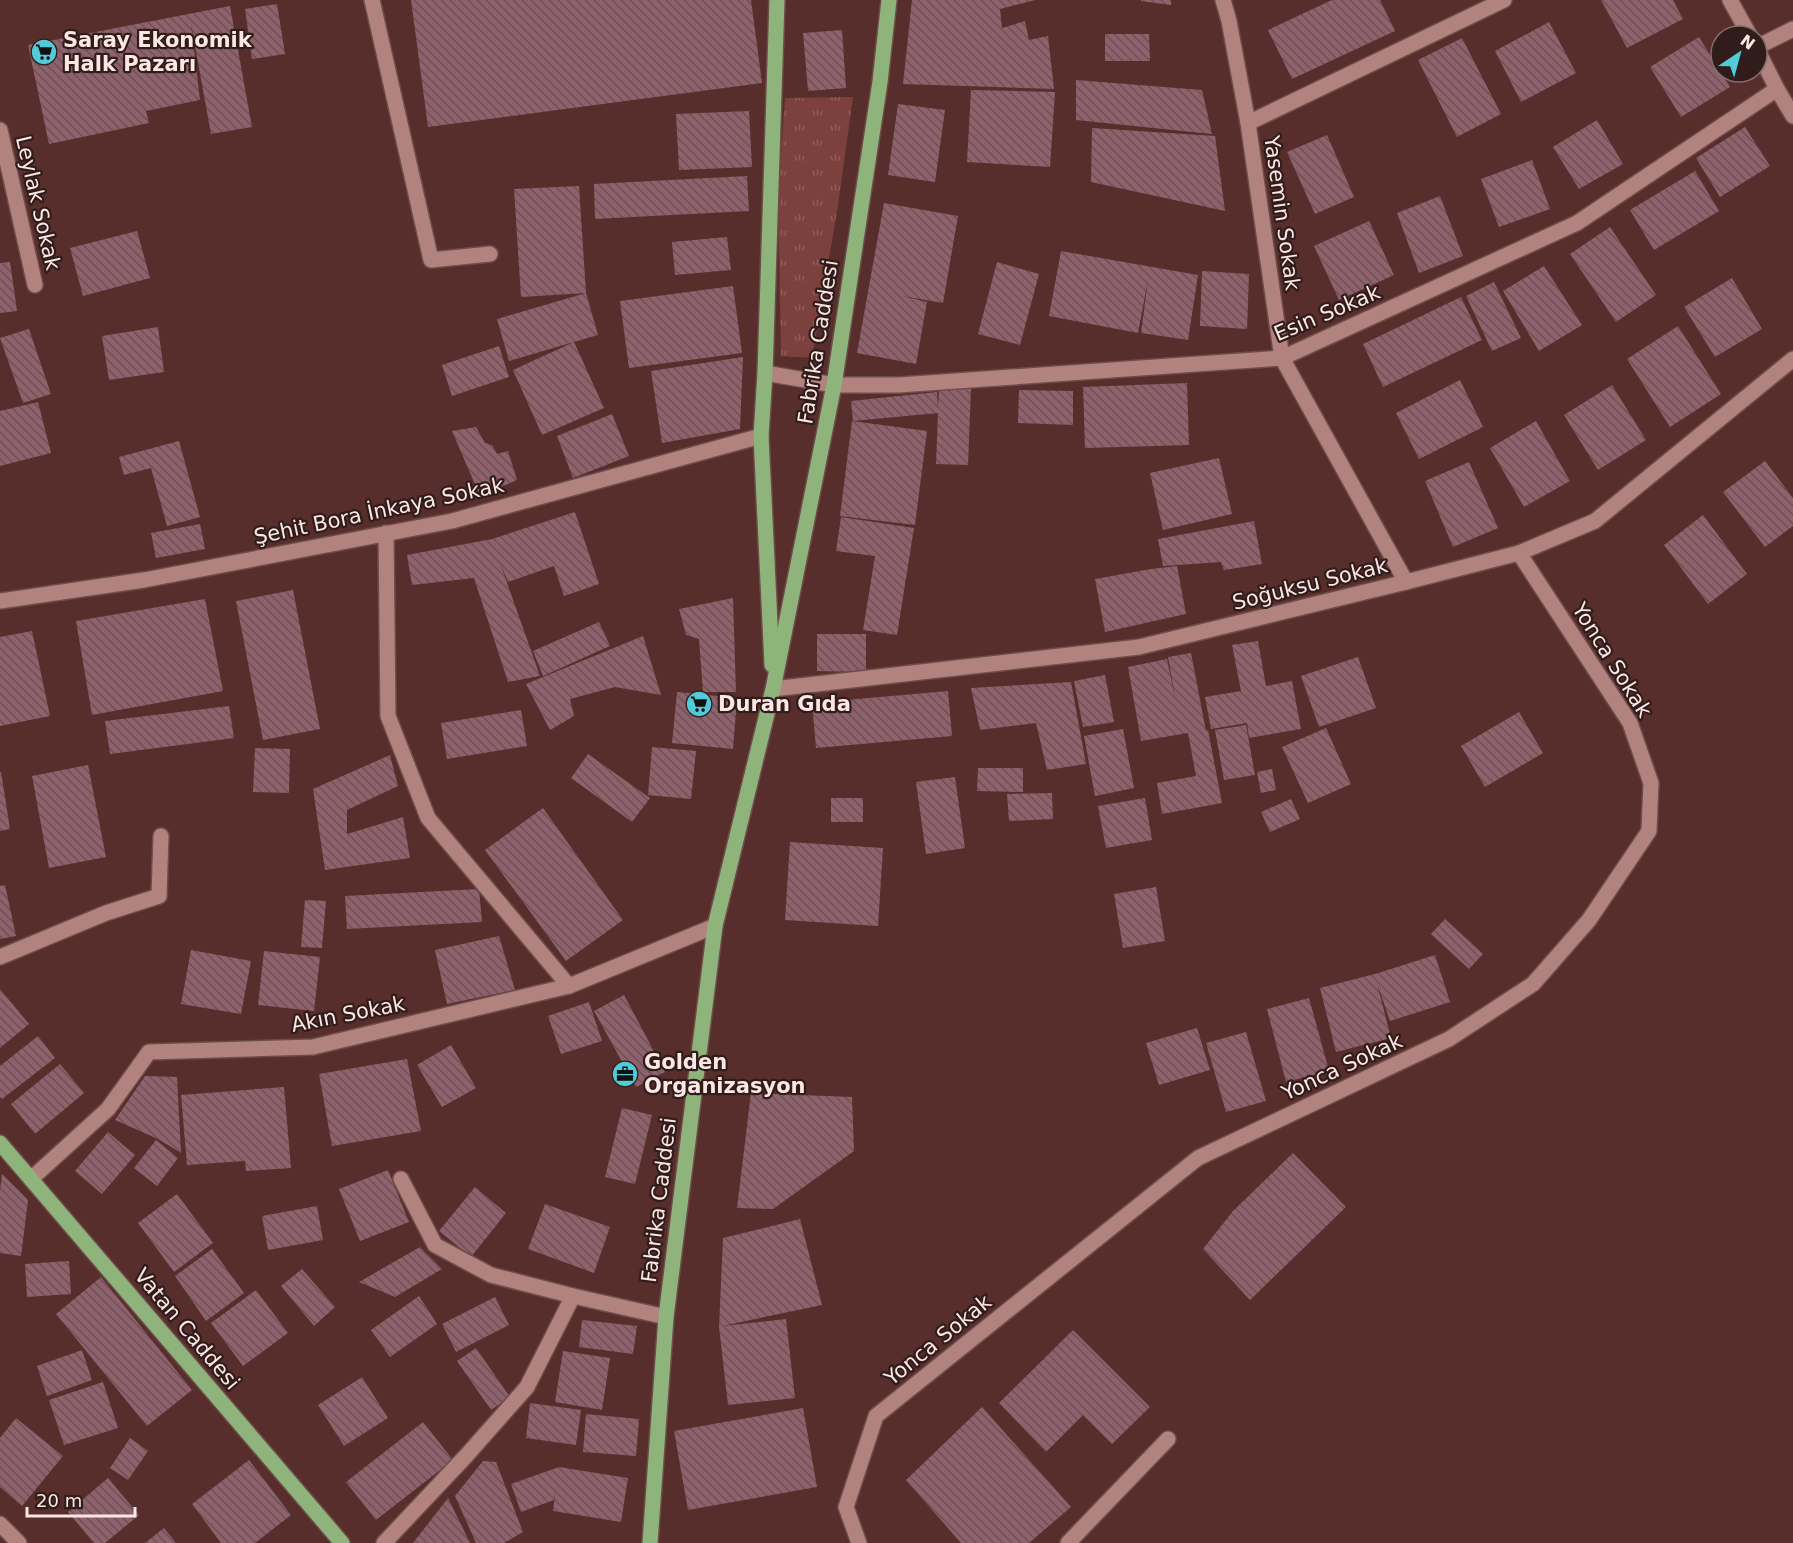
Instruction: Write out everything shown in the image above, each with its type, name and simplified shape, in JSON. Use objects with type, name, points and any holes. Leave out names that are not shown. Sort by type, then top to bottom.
[{"type":"main road","name":"Fabrika Caddesi","points":[[773,689],[761,436],[777,0]]},
{"type":"main road","name":"Fabrika Caddesi","points":[[650,1543],[666,1317],[715,926],[773,689],[834,385],[890,0]]},
{"type":"main road","name":"Vatan Caddesi","points":[[0,1143],[342,1543]]},
{"type":"street","points":[[372,0],[431,260],[490,254]]},
{"type":"street","name":"Yasemin Sokak","points":[[1223,0],[1248,123],[1282,358],[1406,582]]},
{"type":"street","points":[[1248,123],[1504,0]]},
{"type":"street","points":[[1730,0],[1743,24]]},
{"type":"street","points":[[1769,42],[1793,29]]},
{"type":"street","points":[[1769,73],[1793,116]]},
{"type":"street","name":"Esin Sokak","points":[[765,373],[834,385],[899,385],[1282,358],[1577,223],[1777,89]]},
{"type":"street","name":"Leylak Sokak","points":[[0,130],[35,285]]},
{"type":"street","name":"Soğuksu Sokak","points":[[773,689],[1139,647],[1520,553],[1595,521],[1793,359]]},
{"type":"street","name":"Şehit Bora İnkaya Sokak","points":[[0,602],[144,580],[452,521],[761,436]]},
{"type":"street","points":[[387,533],[388,717],[428,818],[569,986]]},
{"type":"street","name":"Yonca Sokak","points":[[860,1543],[846,1507],[876,1416],[1198,1158],[1449,1039],[1533,984],[1589,920],[1649,831],[1651,783],[1630,723],[1520,553]]},
{"type":"street","points":[[0,957],[106,913],[159,896],[161,836]]},
{"type":"street","name":"Akın Sokak","points":[[31,1179],[108,1109],[148,1052],[313,1047],[569,986],[715,926]]},
{"type":"street","points":[[400,1179],[435,1245],[491,1275],[666,1317]]},
{"type":"street","points":[[384,1543],[527,1387],[573,1296]]},
{"type":"street","points":[[1068,1543],[1168,1439]]},
{"type":"street","points":[[0,1524],[19,1543]]},
{"type":"green space","points":[[853,97],[838,205],[812,358],[781,356],[778,198],[785,98]]},
{"type":"building","points":[[411,0],[751,0],[762,83],[428,127]]},
{"type":"building","points":[[912,0],[1035,0],[1000,9],[1002,28],[1025,21],[1029,40],[1048,36],[1054,89],[903,84]]},
{"type":"building","points":[[1171,0],[1171,5],[1141,1]]},
{"type":"building","points":[[1332,0],[1380,0],[1395,31],[1292,79],[1268,30]]},
{"type":"building","points":[[1601,0],[1673,0],[1683,19],[1627,48]]},
{"type":"building","points":[[277,4],[285,54],[252,59],[245,9]]},
{"type":"building","points":[[230,6],[252,127],[211,134],[191,24],[200,100],[146,111],[149,123],[49,144],[28,45]]},
{"type":"building","points":[[1549,22],[1576,73],[1521,102],[1495,51]]},
{"type":"building","points":[[842,30],[846,88],[808,91],[803,33]]},
{"type":"building","points":[[1105,34],[1149,34],[1150,61],[1105,61]]},
{"type":"building","points":[[1699,37],[1709,53],[1709,84],[1728,84],[1730,87],[1681,117],[1650,67]]},
{"type":"building","points":[[1462,38],[1501,114],[1457,137],[1418,60]]},
{"type":"building","points":[[1076,80],[1202,90],[1212,134],[1076,120]]},
{"type":"building","points":[[971,90],[1055,92],[1050,167],[967,162]]},
{"type":"building","points":[[898,104],[945,110],[935,182],[888,175]]},
{"type":"building","points":[[749,111],[752,167],[679,170],[676,114]]},
{"type":"building","points":[[1597,120],[1623,164],[1579,189],[1553,147]]},
{"type":"building","points":[[1745,127],[1770,166],[1720,197],[1696,158]]},
{"type":"building","points":[[1092,128],[1215,136],[1225,211],[1091,182]]},
{"type":"building","points":[[1327,135],[1354,197],[1315,214],[1287,152]]},
{"type":"building","points":[[1532,160],[1550,209],[1499,227],[1481,179]]},
{"type":"building","points":[[1695,171],[1719,211],[1654,250],[1630,210]]},
{"type":"building","points":[[747,176],[749,211],[595,219],[594,184]]},
{"type":"building","points":[[579,186],[586,293],[521,297],[514,189]]},
{"type":"building","points":[[1440,196],[1463,256],[1419,273],[1397,213]]},
{"type":"building","points":[[884,203],[958,216],[943,303],[902,296],[927,302],[916,364],[857,353]]},
{"type":"building","points":[[1369,221],[1394,275],[1339,300],[1314,246]]},
{"type":"building","points":[[1610,227],[1656,295],[1616,322],[1570,254]]},
{"type":"building","points":[[137,231],[150,278],[83,296],[70,248]]},
{"type":"building","points":[[727,237],[731,270],[675,275],[672,242]]},
{"type":"building","points":[[1061,251],[1198,275],[1188,340],[1141,333],[1148,280],[1138,333],[1049,316]]},
{"type":"building","points":[[10,262],[17,311],[0,313],[0,263]]},
{"type":"building","points":[[997,262],[1039,274],[1020,345],[978,334]]},
{"type":"building","points":[[1544,266],[1582,325],[1539,351],[1503,291]]},
{"type":"building","points":[[1202,271],[1249,274],[1247,329],[1200,326]]},
{"type":"building","points":[[1732,278],[1762,329],[1715,357],[1684,307]]},
{"type":"building","points":[[1494,282],[1521,338],[1492,351],[1466,296]]},
{"type":"building","points":[[733,286],[742,353],[629,368],[620,301]]},
{"type":"building","points":[[586,293],[598,335],[509,361],[497,319]]},
{"type":"building","points":[[1461,297],[1482,340],[1383,387],[1363,344]]},
{"type":"building","points":[[1678,326],[1721,394],[1670,427],[1627,359]]},
{"type":"building","points":[[158,327],[164,372],[109,380],[102,336]]},
{"type":"building","points":[[29,329],[51,394],[23,403],[0,338]]},
{"type":"building","points":[[574,342],[604,408],[542,435],[513,370]]},
{"type":"building","points":[[499,346],[509,377],[452,396],[442,365]]},
{"type":"building","points":[[743,357],[740,429],[662,443],[651,371]]},
{"type":"building","points":[[1460,380],[1483,427],[1419,459],[1396,413]]},
{"type":"building","points":[[1187,383],[1189,445],[1085,448],[1083,387]]},
{"type":"building","points":[[1612,385],[1646,440],[1598,470],[1564,415]]},
{"type":"building","points":[[939,388],[971,389],[968,465],[936,464],[938,413],[853,421],[851,401],[937,392],[938,408]]},
{"type":"building","points":[[1019,390],[1073,391],[1073,425],[1018,423]]},
{"type":"building","points":[[38,402],[51,453],[0,466],[0,411]]},
{"type":"building","points":[[612,414],[629,456],[573,478],[557,436]]},
{"type":"building","points":[[852,421],[927,431],[915,525],[840,516]]},
{"type":"building","points":[[1536,421],[1570,481],[1524,507],[1490,448]]},
{"type":"building","points":[[476,427],[485,443],[492,445],[497,454],[508,451],[517,480],[480,496],[452,431]]},
{"type":"building","points":[[179,441],[200,517],[167,526],[151,468],[124,475],[119,457]]},
{"type":"building","points":[[1219,458],[1232,514],[1163,530],[1150,473]]},
{"type":"building","points":[[1765,461],[1793,498],[1793,526],[1765,547],[1723,492]]},
{"type":"building","points":[[1469,462],[1498,528],[1453,547],[1425,481]]},
{"type":"building","points":[[575,512],[599,584],[564,596],[554,566],[508,582],[500,563],[540,676],[508,682],[474,578],[412,585],[407,555],[492,539]]},
{"type":"building","points":[[1703,515],[1747,574],[1708,604],[1664,545]]},
{"type":"building","points":[[841,517],[914,528],[897,635],[863,630],[875,556],[836,551]]},
{"type":"building","points":[[1254,521],[1262,564],[1224,570],[1221,562],[1163,566],[1158,539]]},
{"type":"building","points":[[200,524],[205,549],[156,558],[151,533]]},
{"type":"building","points":[[1177,566],[1186,614],[1105,632],[1095,579]]},
{"type":"building","points":[[293,590],[320,729],[263,740],[236,601]]},
{"type":"building","points":[[733,598],[736,692],[703,692],[699,639],[686,635],[679,609]]},
{"type":"building","points":[[205,599],[223,691],[92,715],[76,621]]},
{"type":"building","points":[[599,622],[610,646],[543,676],[533,651]]},
{"type":"building","points":[[32,631],[50,716],[0,726],[0,637]]},
{"type":"building","points":[[817,634],[866,634],[866,672],[817,671]]},
{"type":"building","points":[[643,636],[661,695],[615,687],[570,699],[574,716],[550,730],[526,684]]},
{"type":"building","points":[[1258,641],[1266,686],[1292,681],[1301,729],[1249,738],[1247,723],[1211,729],[1205,697],[1241,691],[1232,645]]},
{"type":"building","points":[[1191,653],[1222,803],[1162,814],[1157,783],[1196,776],[1188,733],[1141,741],[1128,667],[1167,659],[1176,703],[1168,657]]},
{"type":"building","points":[[1358,657],[1376,708],[1319,727],[1301,676]]},
{"type":"building","points":[[1105,675],[1114,722],[1083,727],[1074,681]]},
{"type":"building","points":[[1071,682],[1086,764],[1047,770],[1036,723],[980,730],[971,688]]},
{"type":"building","points":[[948,691],[952,736],[816,748],[812,703]]},
{"type":"building","points":[[677,692],[737,698],[733,749],[672,743]]},
{"type":"building","points":[[229,706],[234,738],[110,754],[105,721]]},
{"type":"building","points":[[521,710],[527,746],[447,759],[441,723]]},
{"type":"building","points":[[1519,712],[1543,753],[1485,787],[1461,746]]},
{"type":"building","points":[[1246,725],[1255,775],[1224,780],[1215,730]]},
{"type":"building","points":[[1326,728],[1351,784],[1308,803],[1282,747]]},
{"type":"building","points":[[1123,729],[1134,788],[1095,796],[1084,736]]},
{"type":"building","points":[[652,747],[696,751],[691,799],[648,795]]},
{"type":"building","points":[[255,748],[290,749],[289,793],[253,792]]},
{"type":"building","points":[[588,754],[650,798],[632,822],[571,778]]},
{"type":"building","points":[[390,755],[398,786],[347,810],[347,834],[403,817],[410,858],[325,870],[313,789]]},
{"type":"building","points":[[88,765],[106,857],[49,868],[32,776]]},
{"type":"building","points":[[978,768],[1023,768],[1023,792],[977,791]]},
{"type":"building","points":[[1272,769],[1276,790],[1261,793],[1257,772]]},
{"type":"building","points":[[0,772],[10,829],[0,831]]},
{"type":"building","points":[[955,777],[965,848],[926,854],[916,782]]},
{"type":"building","points":[[1052,793],[1053,819],[1009,821],[1007,794]]},
{"type":"building","points":[[831,798],[863,798],[863,822],[831,822]]},
{"type":"building","points":[[1145,798],[1152,840],[1106,848],[1098,806]]},
{"type":"building","points":[[1291,799],[1300,819],[1270,832],[1261,812]]},
{"type":"building","points":[[543,808],[623,920],[566,961],[485,850]]},
{"type":"building","points":[[790,842],[883,848],[878,926],[785,920]]},
{"type":"building","points":[[5,885],[16,936],[0,939],[0,886]]},
{"type":"building","points":[[1156,887],[1165,941],[1123,948],[1114,894]]},
{"type":"building","points":[[479,889],[482,922],[347,929],[345,896]]},
{"type":"building","points":[[305,900],[326,901],[322,948],[301,947]]},
{"type":"building","points":[[1445,919],[1483,954],[1469,969],[1431,934]]},
{"type":"building","points":[[499,936],[515,990],[447,1004],[435,950]]},
{"type":"building","points":[[191,950],[251,961],[241,1014],[181,1004]]},
{"type":"building","points":[[264,951],[320,957],[314,1011],[258,1005]]},
{"type":"building","points":[[1435,955],[1450,1002],[1390,1021],[1377,983],[1391,1038],[1336,1052],[1320,988]]},
{"type":"building","points":[[0,989],[29,1024],[0,1048]]},
{"type":"building","points":[[624,995],[665,1072],[636,1087],[594,1011]]},
{"type":"building","points":[[1309,998],[1329,1071],[1286,1082],[1267,1009]]},
{"type":"building","points":[[589,1002],[602,1041],[561,1054],[548,1016]]},
{"type":"building","points":[[1197,1028],[1210,1070],[1159,1085],[1146,1043]]},
{"type":"building","points":[[1246,1032],[1266,1101],[1226,1112],[1206,1043]]},
{"type":"building","points":[[38,1036],[55,1058],[2,1099],[0,1097],[0,1066]]},
{"type":"building","points":[[451,1045],[476,1088],[442,1107],[417,1065]]},
{"type":"building","points":[[407,1059],[421,1131],[332,1146],[319,1074]]},
{"type":"building","points":[[60,1064],[84,1093],[35,1134],[11,1104]]},
{"type":"building","points":[[145,1076],[177,1077],[181,1153],[158,1139],[115,1120]]},
{"type":"building","points":[[284,1087],[291,1168],[246,1171],[245,1161],[187,1165],[181,1095]]},
{"type":"building","points":[[751,1093],[852,1097],[854,1151],[773,1209],[737,1208]]},
{"type":"building","points":[[622,1108],[652,1115],[635,1184],[605,1177]]},
{"type":"building","points":[[108,1132],[135,1155],[102,1194],[75,1171]]},
{"type":"building","points":[[156,1140],[178,1158],[157,1186],[134,1168]]},
{"type":"building","points":[[1293,1153],[1346,1207],[1250,1300],[1203,1249],[1233,1211]]},
{"type":"building","points":[[388,1170],[409,1222],[360,1241],[339,1189]]},
{"type":"building","points":[[2,1174],[28,1200],[21,1256],[0,1253]]},
{"type":"building","points":[[475,1187],[506,1213],[471,1257],[439,1231]]},
{"type":"building","points":[[177,1194],[213,1243],[174,1272],[138,1223]]},
{"type":"building","points":[[545,1204],[610,1227],[594,1273],[528,1249]]},
{"type":"building","points":[[317,1206],[323,1240],[268,1250],[262,1216]]},
{"type":"building","points":[[800,1219],[822,1305],[722,1326],[786,1319],[795,1398],[728,1405],[719,1327],[723,1238]]},
{"type":"building","points":[[420,1247],[442,1269],[395,1297],[359,1282]]},
{"type":"building","points":[[212,1249],[244,1293],[206,1321],[175,1276]]},
{"type":"building","points":[[69,1261],[71,1294],[27,1297],[25,1264]]},
{"type":"building","points":[[302,1269],[335,1307],[314,1326],[281,1286]]},
{"type":"building","points":[[101,1277],[192,1390],[147,1426],[56,1314]]},
{"type":"building","points":[[256,1290],[288,1333],[243,1366],[211,1323]]},
{"type":"building","points":[[419,1296],[437,1324],[390,1357],[371,1330]]},
{"type":"building","points":[[495,1297],[509,1325],[456,1352],[442,1324]]},
{"type":"building","points":[[582,1320],[637,1326],[633,1354],[579,1347]]},
{"type":"building","points":[[1073,1330],[1150,1407],[1112,1444],[1083,1415],[1046,1452],[999,1403]]},
{"type":"building","points":[[476,1348],[510,1397],[491,1410],[457,1361]]},
{"type":"building","points":[[82,1350],[92,1380],[47,1396],[37,1366]]},
{"type":"building","points":[[563,1351],[610,1358],[602,1410],[555,1402]]},
{"type":"building","points":[[362,1377],[388,1418],[344,1446],[318,1405]]},
{"type":"building","points":[[103,1382],[118,1428],[64,1445],[49,1400]]},
{"type":"building","points":[[530,1403],[581,1410],[576,1445],[526,1438]]},
{"type":"building","points":[[982,1407],[1071,1507],[1029,1543],[961,1543],[906,1480]]},
{"type":"building","points":[[803,1408],[817,1487],[688,1510],[674,1431]]},
{"type":"building","points":[[586,1414],[639,1419],[636,1456],[583,1452]]},
{"type":"building","points":[[16,1418],[63,1456],[22,1506],[0,1487],[0,1438]]},
{"type":"building","points":[[423,1422],[453,1460],[376,1520],[346,1482]]},
{"type":"building","points":[[130,1438],[148,1451],[128,1480],[110,1468]]},
{"type":"building","points":[[249,1460],[291,1515],[255,1543],[221,1543],[192,1504]]},
{"type":"building","points":[[483,1461],[496,1462],[523,1532],[504,1543],[476,1543],[455,1496]]},
{"type":"building","points":[[559,1467],[628,1478],[621,1522],[553,1511],[556,1487],[554,1500],[521,1512],[511,1484]]},
{"type":"building","points":[[108,1478],[139,1515],[105,1543],[94,1543],[68,1512]]},
{"type":"building","points":[[448,1498],[470,1543],[413,1543]]},
{"type":"building","points":[[164,1528],[176,1543],[145,1543]]},
{"type":"place","name":"Saray Ekonomik Halk Pazarı","points":[[44,52]]},
{"type":"place","name":"Duran Gıda","points":[[699,704]]},
{"type":"place","name":"Golden Organizasyon","points":[[625,1074]]}]
